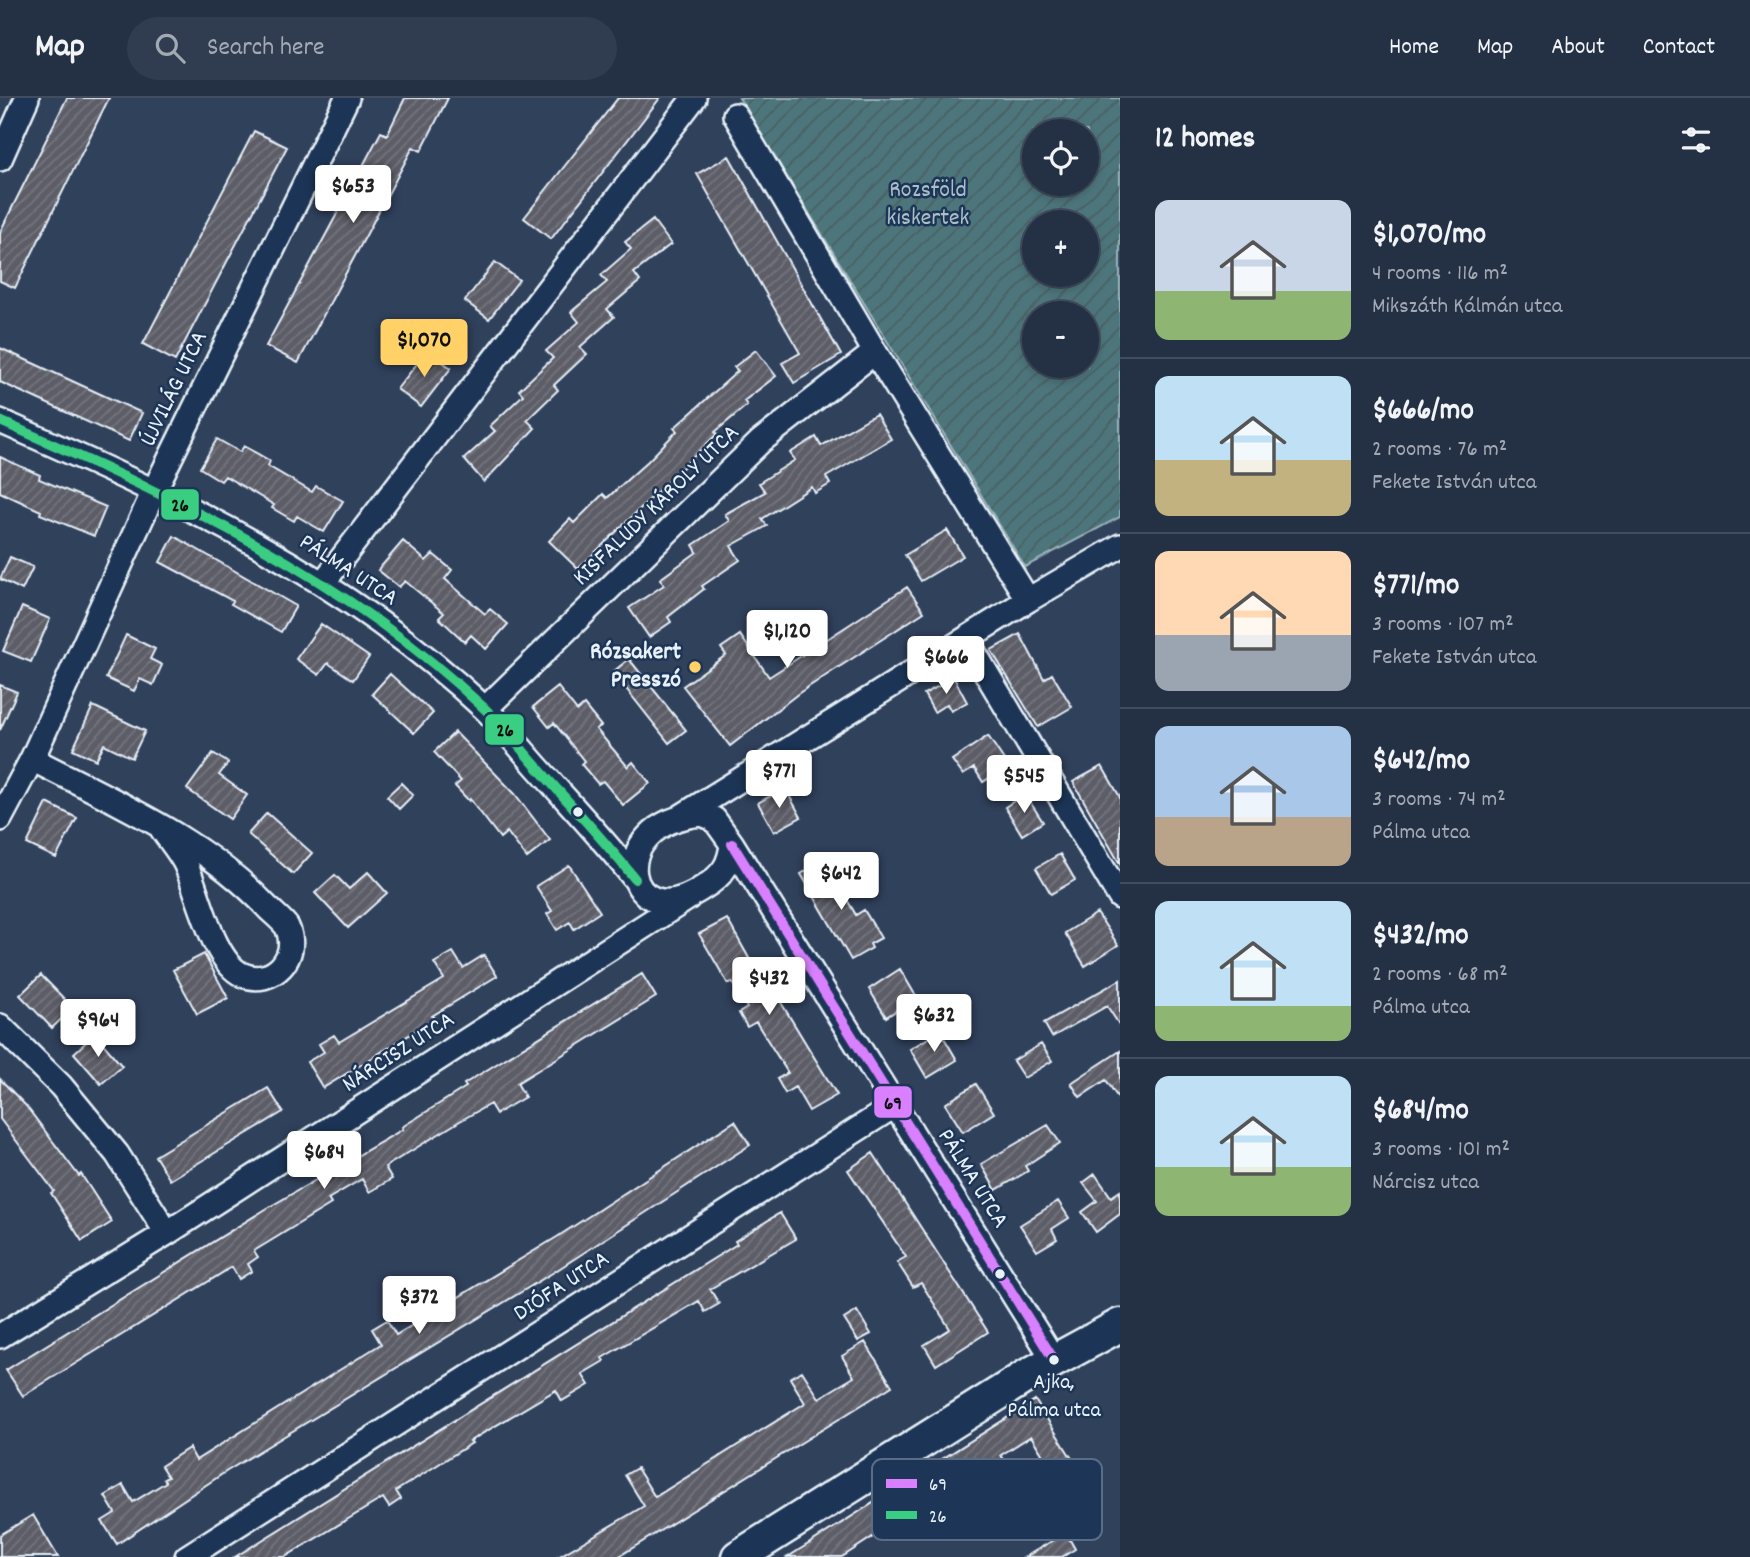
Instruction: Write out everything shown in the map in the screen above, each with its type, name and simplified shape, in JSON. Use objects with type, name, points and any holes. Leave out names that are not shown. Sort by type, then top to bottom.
[{"type":"main road","points":[[895,1459],[1054,1360],[1120,1325]]},
{"type":"main road","points":[[738,1557],[872,1473]]},
{"type":"street","points":[[0,159],[27,98]]},
{"type":"street","name":"ÚJVILÁG UTCA","points":[[0,819],[32,759],[155,489],[347,98]]},
{"type":"street","points":[[323,583],[694,98]]},
{"type":"street","points":[[736,115],[875,352],[1028,600]]},
{"type":"street","name":"KISFALUDY KÁROLY UTCA","points":[[485,709],[761,441],[875,352]]},
{"type":"street","name":"PÁLMA UTCA","points":[[0,421],[155,489],[225,525],[323,583],[404,640],[485,709],[608,846],[647,895],[656,900]]},
{"type":"street","points":[[635,879],[635,852],[654,831],[1120,546]]},
{"type":"street","points":[[966,639],[1120,897]]},
{"type":"street","points":[[32,759],[162,829],[228,869],[287,928],[289,949],[284,966],[270,976],[254,979],[235,971],[219,952],[184,861],[162,829]]},
{"type":"street","points":[[682,816],[702,814],[714,819],[731,785]]},
{"type":"street","name":"PÁLMA UTCA","points":[[714,819],[1054,1360]]},
{"type":"street","points":[[648,924],[656,900],[670,902],[688,898],[720,877],[730,860],[732,844]]},
{"type":"street","points":[[608,846],[635,852]]},
{"type":"street","points":[[720,877],[756,884]]},
{"type":"street","name":"NÁRCISZ UTCA","points":[[0,1336],[167,1233],[688,898]]},
{"type":"street","points":[[0,1026],[61,1086],[117,1154],[167,1233]]},
{"type":"street","name":"DIÓFA UTCA","points":[[187,1557],[894,1106]]},
{"type":"green space","name":"Rozsföld kiskertek","points":[[739,98],[1120,98],[1120,517],[1025,567]]},
{"type":"building","points":[[67,98],[109,98],[15,288],[0,281],[0,232]]},
{"type":"building","points":[[405,98],[448,98],[421,151],[413,147],[298,363],[266,346],[381,132],[387,135]]},
{"type":"building","points":[[618,98],[660,98],[551,239],[524,218]]},
{"type":"building","points":[[254,131],[287,147],[175,361],[143,344]]},
{"type":"building","points":[[729,156],[841,355],[794,383],[782,363],[800,353],[697,174]]},
{"type":"building","points":[[653,220],[671,244],[634,273],[640,281],[607,309],[614,317],[580,347],[587,354],[554,385],[558,390],[527,420],[535,428],[484,482],[464,459],[495,431],[490,426],[523,395],[519,390],[553,358],[546,351],[579,322],[571,312],[607,282],[601,275],[631,249],[625,242]]},
{"type":"building","points":[[495,262],[519,280],[489,319],[465,301]]},
{"type":"building","points":[[0,348],[142,413],[129,441],[0,382]]},
{"type":"building","points":[[756,350],[776,376],[744,401],[747,405],[715,432],[717,434],[578,569],[549,541],[570,519],[574,523],[603,494],[607,498],[648,461],[677,431],[674,428],[738,371],[734,367]]},
{"type":"building","points":[[427,351],[451,368],[421,407],[397,389]]},
{"type":"building","points":[[876,414],[891,439],[826,477],[830,484],[815,493],[812,487],[762,519],[767,526],[731,546],[740,560],[702,586],[704,589],[668,617],[671,622],[649,637],[629,608],[664,585],[660,579],[697,552],[693,545],[729,521],[725,514],[765,492],[759,483],[795,460],[790,453],[816,437],[821,446]]},
{"type":"building","points":[[217,439],[240,452],[244,446],[270,461],[268,466],[312,492],[316,486],[343,501],[324,532],[297,516],[294,521],[272,508],[274,505],[225,476],[221,481],[200,468]]},
{"type":"building","points":[[0,457],[40,475],[39,479],[106,507],[94,536],[40,514],[41,511],[0,492]]},
{"type":"building","points":[[947,530],[963,556],[921,581],[905,555]]},
{"type":"building","points":[[174,536],[296,606],[281,632],[231,604],[233,601],[160,562]]},
{"type":"building","points":[[403,541],[426,561],[433,554],[452,570],[445,579],[485,614],[490,609],[508,624],[486,649],[471,635],[465,642],[439,618],[444,613],[405,581],[399,587],[378,570]]},
{"type":"building","points":[[10,557],[33,567],[22,590],[0,579]]},
{"type":"building","points":[[907,587],[924,612],[799,693],[730,746],[683,686],[726,655],[721,648],[740,635],[769,677]]},
{"type":"building","points":[[22,607],[50,619],[31,662],[3,651]]},
{"type":"building","points":[[321,624],[369,657],[353,680],[328,663],[319,675],[296,659]]},
{"type":"building","points":[[1020,634],[1044,679],[1052,674],[1072,707],[1038,727],[991,650]]},
{"type":"building","points":[[126,635],[155,649],[150,659],[162,665],[153,685],[140,679],[134,691],[106,678]]},
{"type":"building","points":[[629,659],[686,730],[669,743],[613,672]]},
{"type":"building","points":[[390,674],[433,713],[414,733],[372,694]]},
{"type":"building","points":[[954,678],[967,702],[951,711],[947,704],[934,712],[924,694]]},
{"type":"building","points":[[0,685],[17,692],[0,730]]},
{"type":"building","points":[[558,687],[577,711],[584,705],[601,726],[596,729],[628,767],[633,762],[650,783],[623,805],[603,781],[598,784],[581,764],[584,761],[554,723],[549,727],[533,707]]},
{"type":"building","points":[[93,706],[145,731],[132,758],[104,744],[96,760],[73,749]]},
{"type":"building","points":[[455,732],[515,794],[550,840],[527,858],[507,832],[500,838],[470,799],[469,801],[455,786],[461,781],[434,752]]},
{"type":"building","points":[[988,736],[1008,766],[983,782],[974,768],[963,775],[952,760]]},
{"type":"building","points":[[213,753],[228,763],[219,775],[247,795],[230,819],[187,789]]},
{"type":"building","points":[[1102,766],[1120,797],[1120,864],[1073,782]]},
{"type":"building","points":[[401,783],[413,795],[399,809],[387,796]]},
{"type":"building","points":[[785,788],[801,817],[774,832],[758,803]]},
{"type":"building","points":[[1025,794],[1043,822],[1022,835],[1005,807]]},
{"type":"building","points":[[47,803],[77,818],[56,858],[27,844]]},
{"type":"building","points":[[267,813],[312,853],[293,874],[248,834]]},
{"type":"building","points":[[1060,854],[1075,880],[1051,894],[1036,868]]},
{"type":"building","points":[[824,860],[856,915],[864,910],[881,938],[870,944],[872,948],[851,960],[801,874]]},
{"type":"building","points":[[569,865],[600,912],[574,929],[570,922],[557,930],[547,914],[552,911],[536,886]]},
{"type":"building","points":[[368,872],[387,893],[348,928],[315,893],[335,875],[349,889]]},
{"type":"building","points":[[1097,913],[1118,945],[1085,966],[1065,933]]},
{"type":"building","points":[[727,919],[763,983],[768,981],[837,1095],[809,1111],[795,1087],[785,1093],[777,1079],[788,1073],[756,1022],[747,1027],[739,1013],[747,1008],[732,982],[728,984],[699,934]]},
{"type":"building","points":[[453,952],[463,968],[484,955],[497,976],[432,1016],[435,1019],[323,1088],[307,1062],[324,1052],[319,1044],[334,1035],[339,1042],[444,979],[434,963]]},
{"type":"building","points":[[204,954],[228,998],[197,1014],[173,970]]},
{"type":"building","points":[[900,969],[917,998],[886,1017],[869,989]]},
{"type":"building","points":[[642,974],[656,997],[517,1083],[525,1097],[496,1114],[490,1104],[460,1121],[385,1167],[392,1179],[369,1192],[362,1179],[328,1199],[331,1204],[254,1251],[258,1257],[248,1264],[252,1271],[239,1279],[232,1267],[23,1396],[6,1370],[266,1209],[403,1129],[402,1127],[466,1087],[464,1084]]},
{"type":"building","points":[[41,975],[73,1008],[52,1028],[20,995]]},
{"type":"building","points":[[1120,980],[1120,1026],[1107,1006],[1052,1037],[1044,1023]]},
{"type":"building","points":[[940,1031],[957,1060],[927,1078],[910,1049]]},
{"type":"building","points":[[95,1034],[122,1066],[101,1084],[74,1053]]},
{"type":"building","points":[[1041,1044],[1052,1061],[1024,1078],[1013,1061]]},
{"type":"building","points":[[1120,1051],[1120,1101],[1106,1080],[1080,1097],[1071,1083]]},
{"type":"building","points":[[0,1079],[26,1106],[79,1176],[81,1174],[112,1222],[82,1241],[51,1193],[54,1191],[0,1119]]},
{"type":"building","points":[[976,1084],[994,1113],[963,1132],[945,1104]]},
{"type":"building","points":[[268,1088],[283,1112],[170,1180],[155,1156]]},
{"type":"building","points":[[735,1121],[750,1145],[554,1272],[227,1471],[117,1544],[102,1521],[115,1513],[105,1496],[123,1485],[133,1502],[166,1482],[164,1479],[168,1477],[161,1466],[189,1448],[196,1460],[381,1344],[372,1329],[387,1320],[396,1335],[557,1237]]},
{"type":"building","points":[[1048,1125],[1060,1143],[1025,1166],[1028,1171],[996,1190],[981,1164]]},
{"type":"building","points":[[873,1153],[988,1332],[936,1365],[924,1345],[950,1329],[921,1283],[913,1287],[897,1262],[906,1257],[848,1170]]},
{"type":"building","points":[[1095,1174],[1111,1197],[1120,1191],[1120,1214],[1096,1232],[1082,1212],[1097,1201],[1083,1183]]},
{"type":"building","points":[[1058,1201],[1069,1218],[1052,1229],[1057,1239],[1037,1251],[1020,1225]]},
{"type":"building","points":[[780,1213],[796,1239],[710,1289],[719,1304],[705,1312],[699,1301],[602,1358],[604,1361],[582,1374],[589,1385],[562,1401],[556,1390],[470,1441],[472,1443],[396,1491],[401,1499],[389,1507],[383,1498],[285,1557],[235,1557],[737,1244],[735,1241]]},
{"type":"building","points":[[857,1311],[871,1334],[858,1341],[844,1319]]},
{"type":"building","points":[[865,1342],[892,1386],[618,1557],[558,1557],[644,1506],[625,1475],[637,1468],[655,1497],[805,1403],[790,1378],[802,1371],[819,1398],[854,1377],[842,1356]]},
{"type":"building","points":[[1035,1400],[1072,1459],[1045,1459],[1031,1436],[1001,1455],[1004,1459],[942,1459]]},
{"type":"building","points":[[872,1504],[872,1537],[842,1557],[788,1557]]},
{"type":"building","points":[[33,1515],[58,1557],[0,1557],[0,1535]]},
{"type":"building","points":[[1054,1540],[1070,1540],[1075,1549],[1062,1557],[1025,1557]]},
{"type":"transit line","name":"26","points":[[0,421],[193,511],[315,579],[374,618],[430,661],[491,715],[635,879]]},
{"type":"transit line","name":"69","points":[[732,844],[1054,1360]]},
{"type":"place","name":"Rózsakert Presszó","points":[[695,667]]},
{"type":"place","name":"Ajka, Pálma utca","points":[[1054,1360]]}]
